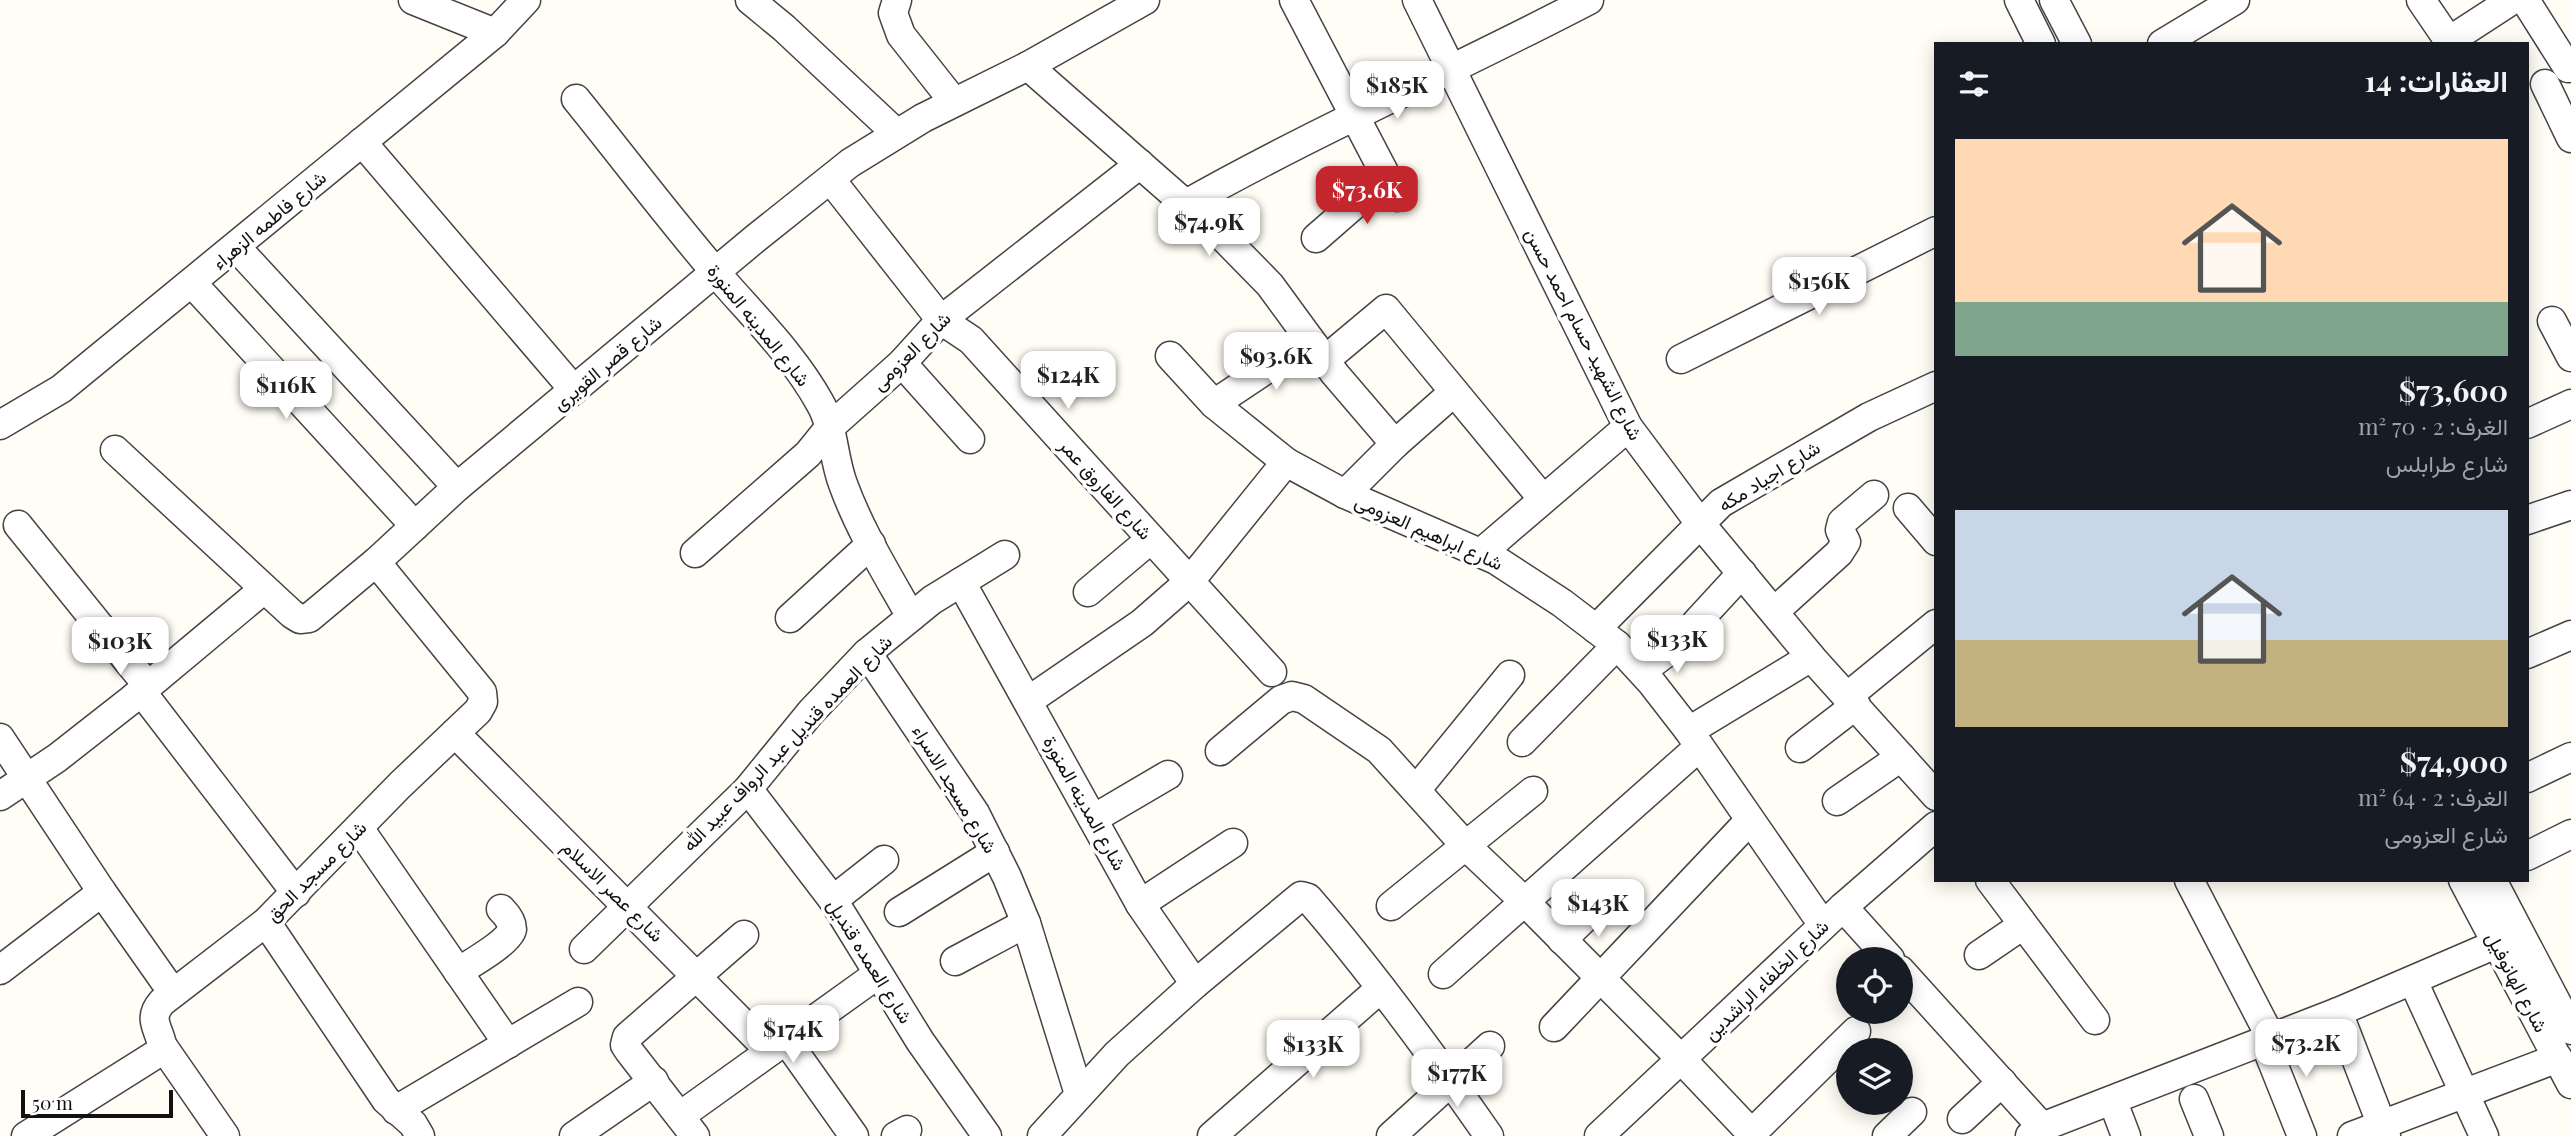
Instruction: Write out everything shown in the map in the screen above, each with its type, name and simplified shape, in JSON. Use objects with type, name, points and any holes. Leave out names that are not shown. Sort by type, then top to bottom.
[{"type":"street","points":[[413,0],[495,33]]},
{"type":"street","name":"شارع فاطمه الزهراء","points":[[0,425],[61,389],[495,33],[526,0]]},
{"type":"street","points":[[750,0],[896,133]]},
{"type":"street","points":[[897,0],[893,13],[901,35],[954,102]]},
{"type":"street","name":"شارع قصر القويرى","points":[[115,450],[292,614],[300,619],[309,618],[376,562],[457,487],[850,163],[896,133],[1028,66],[1145,0]]},
{"type":"street","points":[[1294,0],[1391,187],[1316,238]]},
{"type":"street","name":"شارع الشهيد حسام احمد حسن","points":[[1417,0],[1628,427],[1699,522],[1811,657],[1934,794]]},
{"type":"street","points":[[2019,0],[2040,42]]},
{"type":"street","points":[[2054,0],[2076,42]]},
{"type":"street","points":[[2165,42],[2235,0]]},
{"type":"street","points":[[2421,0],[2450,42],[2512,0]]},
{"type":"street","points":[[2525,0],[2570,67],[2536,87],[2571,138]]},
{"type":"street","points":[[1186,204],[1353,114],[1451,69],[1570,4]]},
{"type":"street","points":[[1028,66],[1186,204],[1270,285],[1317,350],[1395,444]]},
{"type":"street","name":"شارع المدينه المنورة","points":[[576,99],[806,380],[821,405],[830,428],[842,483],[871,544],[911,617]]},
{"type":"street","points":[[362,142],[574,390]]},
{"type":"street","name":"شارع العزومى","points":[[695,553],[808,454],[830,428],[902,363],[941,320],[1140,164]]},
{"type":"street","name":"شارع الفاروق عمر","points":[[831,180],[941,320],[971,340],[1272,672]]},
{"type":"street","points":[[1681,359],[1934,232]]},
{"type":"street","points":[[236,247],[457,487]]},
{"type":"street","points":[[192,283],[415,526]]},
{"type":"street","points":[[1214,404],[1317,350],[1386,309],[1542,498]]},
{"type":"street","points":[[2552,321],[2571,357]]},
{"type":"street","name":"شارع ابراهيم العزومى","points":[[1170,356],[1214,404],[1286,462],[1345,495],[1496,560],[1606,637],[1642,671],[1694,739],[1749,821],[1833,916],[1874,947]]},
{"type":"street","points":[[902,363],[970,439]]},
{"type":"street","name":"شارع اجياد مكه","points":[[1522,742],[1699,522],[1735,493],[1869,417],[1934,387]]},
{"type":"street","points":[[1345,495],[1395,444],[1454,392]]},
{"type":"street","points":[[2529,423],[2571,404]]},
{"type":"street","points":[[1480,553],[1628,427]]},
{"type":"street","points":[[1028,701],[1142,623],[1190,581],[1286,462]]},
{"type":"street","points":[[1775,611],[1839,553],[1846,542],[1840,530],[1842,522],[1874,495]]},
{"type":"street","points":[[2529,519],[2571,505]]},
{"type":"street","points":[[1908,509],[1934,539]]},
{"type":"street","points":[[18,525],[145,689],[296,893]]},
{"type":"street","points":[[1088,592],[1151,539]]},
{"type":"street","points":[[790,618],[871,544]]},
{"type":"street","name":"شارع العمده قنديل عبد الرواف عبيد الله","points":[[584,949],[748,789],[810,713],[867,653],[911,617],[1005,555]]},
{"type":"street","name":"شارع مسجد الحق","points":[[162,1045],[154,1026],[156,1009],[266,922],[478,711],[483,702],[482,692],[376,562]]},
{"type":"street","points":[[1642,671],[1689,631],[1742,573]]},
{"type":"street","name":"شارع المدينه المنورة","points":[[961,582],[1140,904],[1195,984]]},
{"type":"street","points":[[0,796],[57,758],[145,689],[264,589]]},
{"type":"street","points":[[1800,748],[1934,626]]},
{"type":"street","points":[[2529,653],[2571,635]]},
{"type":"street","name":"شارع مسجد الاسراء","points":[[867,653],[975,813],[995,852],[1026,923],[1079,1094]]},
{"type":"street","points":[[1443,974],[1694,739],[1811,657]]},
{"type":"street","points":[[1416,789],[1510,675]]},
{"type":"street","points":[[1220,751],[1281,700],[1292,696],[1304,699],[1329,714],[1379,750],[1465,845],[1682,1060],[1751,1135],[1856,1031]]},
{"type":"street","name":"شارع عصر الاسلام","points":[[455,733],[696,976],[778,1045],[854,1136]]},
{"type":"street","points":[[0,738],[173,993]]},
{"type":"street","points":[[1837,801],[1901,757]]},
{"type":"street","points":[[2529,777],[2571,757]]},
{"type":"street","points":[[1093,819],[1168,775]]},
{"type":"street","name":"شارع العمده قنديل","points":[[748,789],[833,900],[927,1051],[986,1136]]},
{"type":"street","points":[[1391,906],[1533,791]]},
{"type":"street","points":[[1554,1027],[1749,821]]},
{"type":"street","points":[[359,828],[508,1044]]},
{"type":"street","name":"شارع الخلفاء الراشدين","points":[[1598,1136],[1833,916],[1934,828]]},
{"type":"street","points":[[2529,855],[2571,834]]},
{"type":"street","points":[[1140,904],[1233,843]]},
{"type":"street","points":[[899,912],[995,852]]},
{"type":"street","points":[[833,900],[884,860]]},
{"type":"street","points":[[1991,882],[2095,1020]]},
{"type":"street","points":[[2190,882],[2267,1040],[2302,1136]]},
{"type":"street","name":"شارع الهانوفيل","points":[[2464,882],[2571,1084]]},
{"type":"street","name":"شارع الهانوفيل","points":[[2493,882],[2569,1021]]},
{"type":"street","points":[[0,970],[102,892]]},
{"type":"street","points":[[1042,1136],[1117,1054],[1195,984],[1301,896],[1308,898],[1381,988],[1489,1136]]},
{"type":"street","points":[[1562,940],[1600,903]]},
{"type":"street","points":[[458,972],[509,937],[512,927],[509,917],[501,909]]},
{"type":"street","points":[[266,922],[386,1100],[413,1124],[420,1136]]},
{"type":"street","points":[[956,961],[1026,923]]},
{"type":"street","points":[[1979,955],[2023,925]]},
{"type":"street","points":[[744,934],[626,1037],[625,1045],[629,1051],[687,1126],[778,1045],[878,974]]},
{"type":"street","points":[[1913,984],[2002,1082],[2036,1131],[2338,1012],[2496,944]]},
{"type":"street","points":[[2413,981],[2484,1136]]},
{"type":"street","points":[[1212,1136],[1381,988]]},
{"type":"street","points":[[396,1110],[578,1002]]},
{"type":"street","points":[[2338,1012],[2384,1130]]},
{"type":"street","points":[[162,1045],[217,1133]]},
{"type":"street","points":[[26,1136],[158,1053],[162,1045]]},
{"type":"street","points":[[1391,1136],[1489,1046]]},
{"type":"street","points":[[2352,1136],[2384,1130],[2464,1092],[2558,1058]]},
{"type":"street","points":[[579,1135],[654,1081]]},
{"type":"street","points":[[1962,1119],[2002,1082]]},
{"type":"street","points":[[2194,1099],[2209,1136]]},
{"type":"street","points":[[1886,1136],[1909,1115]]}]
